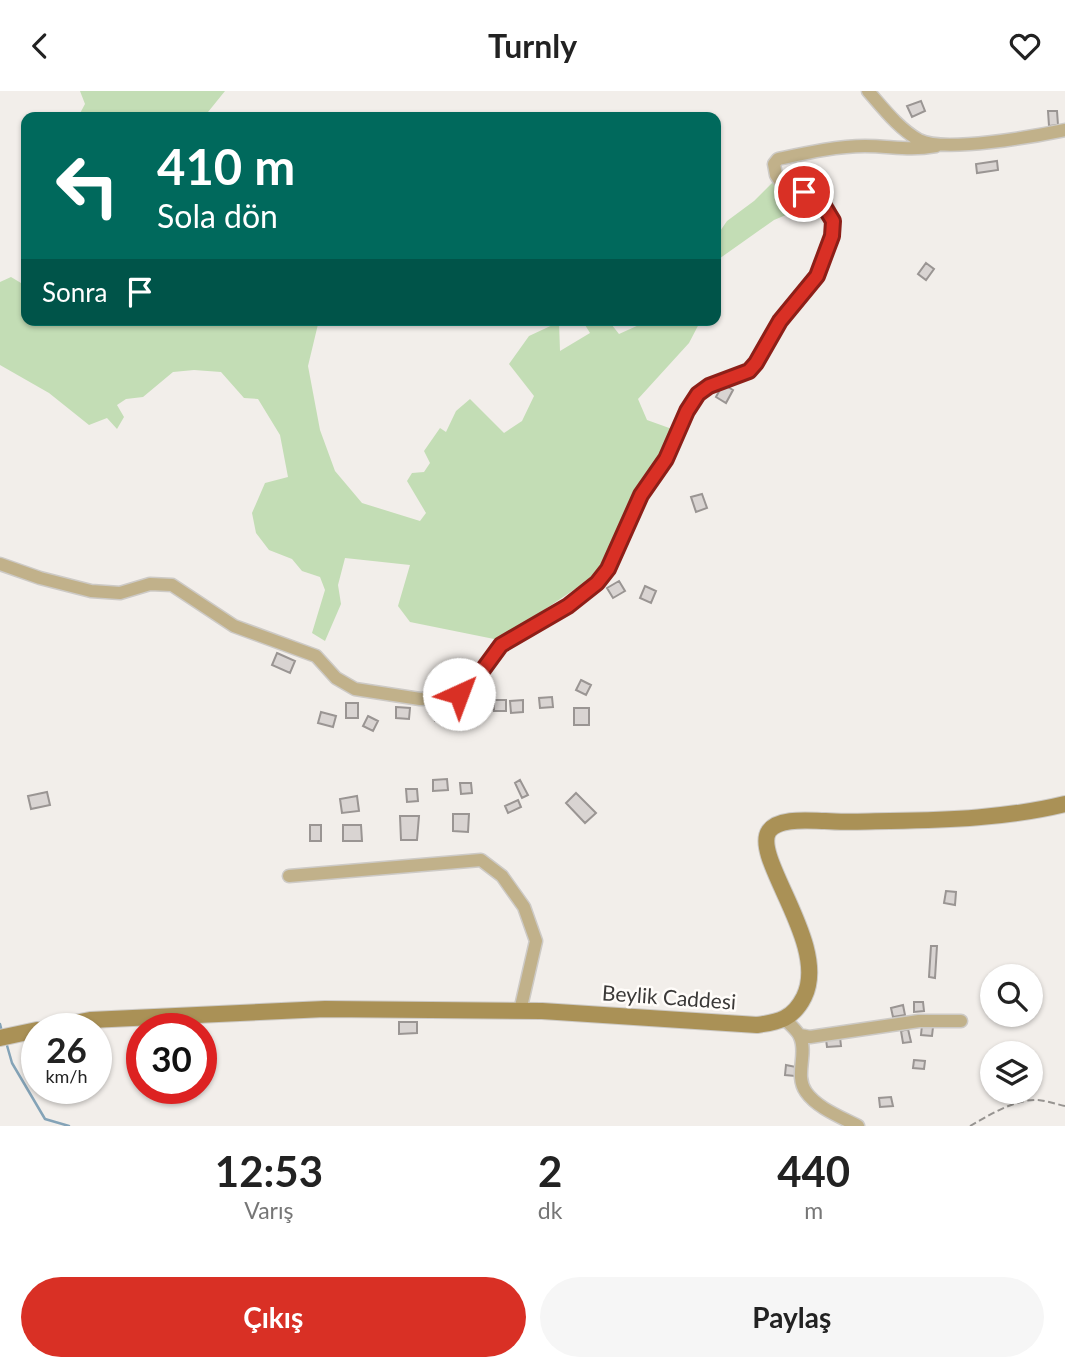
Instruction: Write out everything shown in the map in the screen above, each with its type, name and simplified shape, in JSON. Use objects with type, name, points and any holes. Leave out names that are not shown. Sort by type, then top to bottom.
[{"type":"street","points":[[868,91],[897,122],[919,140],[936,146]]},
{"type":"street","points":[[0,564],[91,591],[120,593],[150,584],[172,585],[234,626],[316,656],[336,678],[355,689],[420,699],[446,698],[459,694],[471,686],[501,645],[568,606],[597,583],[608,569],[641,495],[666,459],[687,411],[698,394],[709,386],[749,371],[780,321],[817,276],[832,236],[833,221],[819,198],[780,181],[774,164],[778,159],[865,146],[914,150],[1016,140],[1065,130]]},
{"type":"street","points":[[858,1126],[817,1103],[805,1091],[800,1075],[800,1035],[786,1020],[799,1008],[806,993],[810,981],[810,967],[801,928],[769,859],[766,843],[768,832],[772,828],[800,819],[828,822],[922,820],[1037,811],[1065,804]]},
{"type":"street","points":[[289,876],[481,860],[502,876],[524,907],[536,941],[520,1011]]},
{"type":"street","name":"Beylik Caddesi","points":[[112,1019],[325,1009],[520,1011],[757,1025],[786,1020]]},
{"type":"street","points":[[800,1035],[810,1037],[919,1021],[961,1021]]},
{"type":"street","points":[[0,1038],[21,1033]]},
{"type":"path","points":[[970,1126],[1024,1101],[1038,1100],[1065,1106]]},
{"type":"green space","points":[[80,91],[225,91],[208,112],[81,112],[85,104]]},
{"type":"green space","points":[[773,182],[810,205],[774,220],[721,257],[721,230],[727,221],[754,201]]},
{"type":"green space","points":[[11,277],[21,283],[21,326],[318,326],[308,366],[320,430],[335,471],[362,503],[420,521],[426,513],[407,481],[412,473],[424,472],[430,463],[424,451],[440,428],[446,432],[456,411],[470,399],[504,433],[522,421],[534,396],[509,364],[529,336],[550,326],[559,326],[560,351],[590,333],[586,326],[613,326],[619,334],[637,326],[698,326],[689,343],[638,399],[647,420],[672,429],[602,571],[499,640],[410,622],[398,606],[410,565],[345,558],[338,585],[341,604],[325,641],[312,633],[325,590],[320,577],[302,571],[292,559],[269,550],[256,533],[252,513],[265,483],[288,477],[280,435],[258,399],[244,398],[221,372],[173,372],[143,397],[126,399],[117,405],[124,417],[117,429],[107,418],[89,425],[49,393],[0,365],[0,282]]},
{"type":"building","points":[[921,101],[925,111],[912,117],[907,106]]},
{"type":"building","points":[[1048,111],[1057,111],[1058,125],[1049,126]]},
{"type":"building","points":[[997,161],[998,170],[977,173],[976,164]]},
{"type":"building","points":[[926,263],[934,269],[926,280],[918,274]]},
{"type":"building","points":[[723,384],[733,390],[726,403],[716,397]]},
{"type":"building","points":[[702,494],[707,508],[696,512],[691,497]]},
{"type":"building","points":[[619,581],[625,591],[613,598],[607,588]]},
{"type":"building","points":[[645,586],[656,591],[651,603],[640,598]]},
{"type":"building","points":[[277,653],[295,661],[290,673],[272,665]]},
{"type":"building","points":[[581,680],[591,685],[586,695],[576,690]]},
{"type":"building","points":[[552,697],[553,707],[540,708],[539,698]]},
{"type":"building","points":[[494,700],[506,700],[506,711],[494,711]]},
{"type":"building","points":[[523,700],[523,712],[511,713],[510,701]]},
{"type":"building","points":[[346,703],[358,703],[358,718],[346,718]]},
{"type":"building","points":[[481,704],[482,717],[478,717],[479,723],[470,724],[468,706]]},
{"type":"building","points":[[446,706],[447,720],[435,721],[433,707]]},
{"type":"building","points":[[396,707],[410,708],[409,719],[396,718]]},
{"type":"building","points":[[574,708],[589,708],[589,725],[574,725]]},
{"type":"building","points":[[321,712],[336,716],[333,727],[318,723]]},
{"type":"building","points":[[368,716],[378,721],[373,731],[363,726]]},
{"type":"building","points":[[447,779],[448,790],[433,791],[433,780]]},
{"type":"building","points":[[520,780],[528,795],[522,798],[515,783]]},
{"type":"building","points":[[460,783],[471,783],[472,793],[461,794]]},
{"type":"building","points":[[406,789],[417,789],[418,801],[407,802]]},
{"type":"building","points":[[47,792],[50,805],[31,809],[28,796]]},
{"type":"building","points":[[576,793],[596,813],[585,823],[566,803]]},
{"type":"building","points":[[357,796],[359,811],[342,813],[340,799]]},
{"type":"building","points":[[518,800],[521,807],[508,813],[505,806]]},
{"type":"building","points":[[453,814],[469,814],[468,832],[453,831]]},
{"type":"building","points":[[400,816],[419,816],[417,840],[401,840]]},
{"type":"building","points":[[310,825],[321,825],[321,841],[310,841]]},
{"type":"building","points":[[343,825],[361,825],[362,841],[343,841]]},
{"type":"building","points":[[946,891],[956,892],[955,905],[944,903]]},
{"type":"building","points":[[931,946],[937,946],[935,978],[929,977]]},
{"type":"building","points":[[914,1002],[923,1002],[924,1011],[914,1012]]},
{"type":"building","points":[[903,1005],[905,1015],[893,1017],[891,1008]]},
{"type":"building","points":[[399,1022],[417,1022],[417,1033],[399,1034]]},
{"type":"building","points":[[922,1025],[933,1027],[932,1036],[921,1035]]},
{"type":"building","points":[[908,1029],[911,1042],[903,1043],[901,1031]]},
{"type":"building","points":[[840,1037],[841,1046],[827,1047],[826,1039]]},
{"type":"building","points":[[914,1060],[925,1061],[924,1069],[913,1068]]},
{"type":"building","points":[[786,1065],[796,1067],[795,1076],[785,1075]]},
{"type":"building","points":[[891,1097],[893,1106],[880,1107],[879,1098]]},
{"type":"waterway","points":[[0,1024],[2,1032]]},
{"type":"waterway","points":[[6,1042],[12,1063],[45,1119],[69,1126]]},
{"type":"route","points":[[459,694],[471,686],[501,645],[568,606],[597,583],[608,569],[641,495],[666,459],[687,411],[698,394],[709,386],[749,371],[780,321],[817,276],[832,236],[833,221],[819,198],[804,192]]}]
